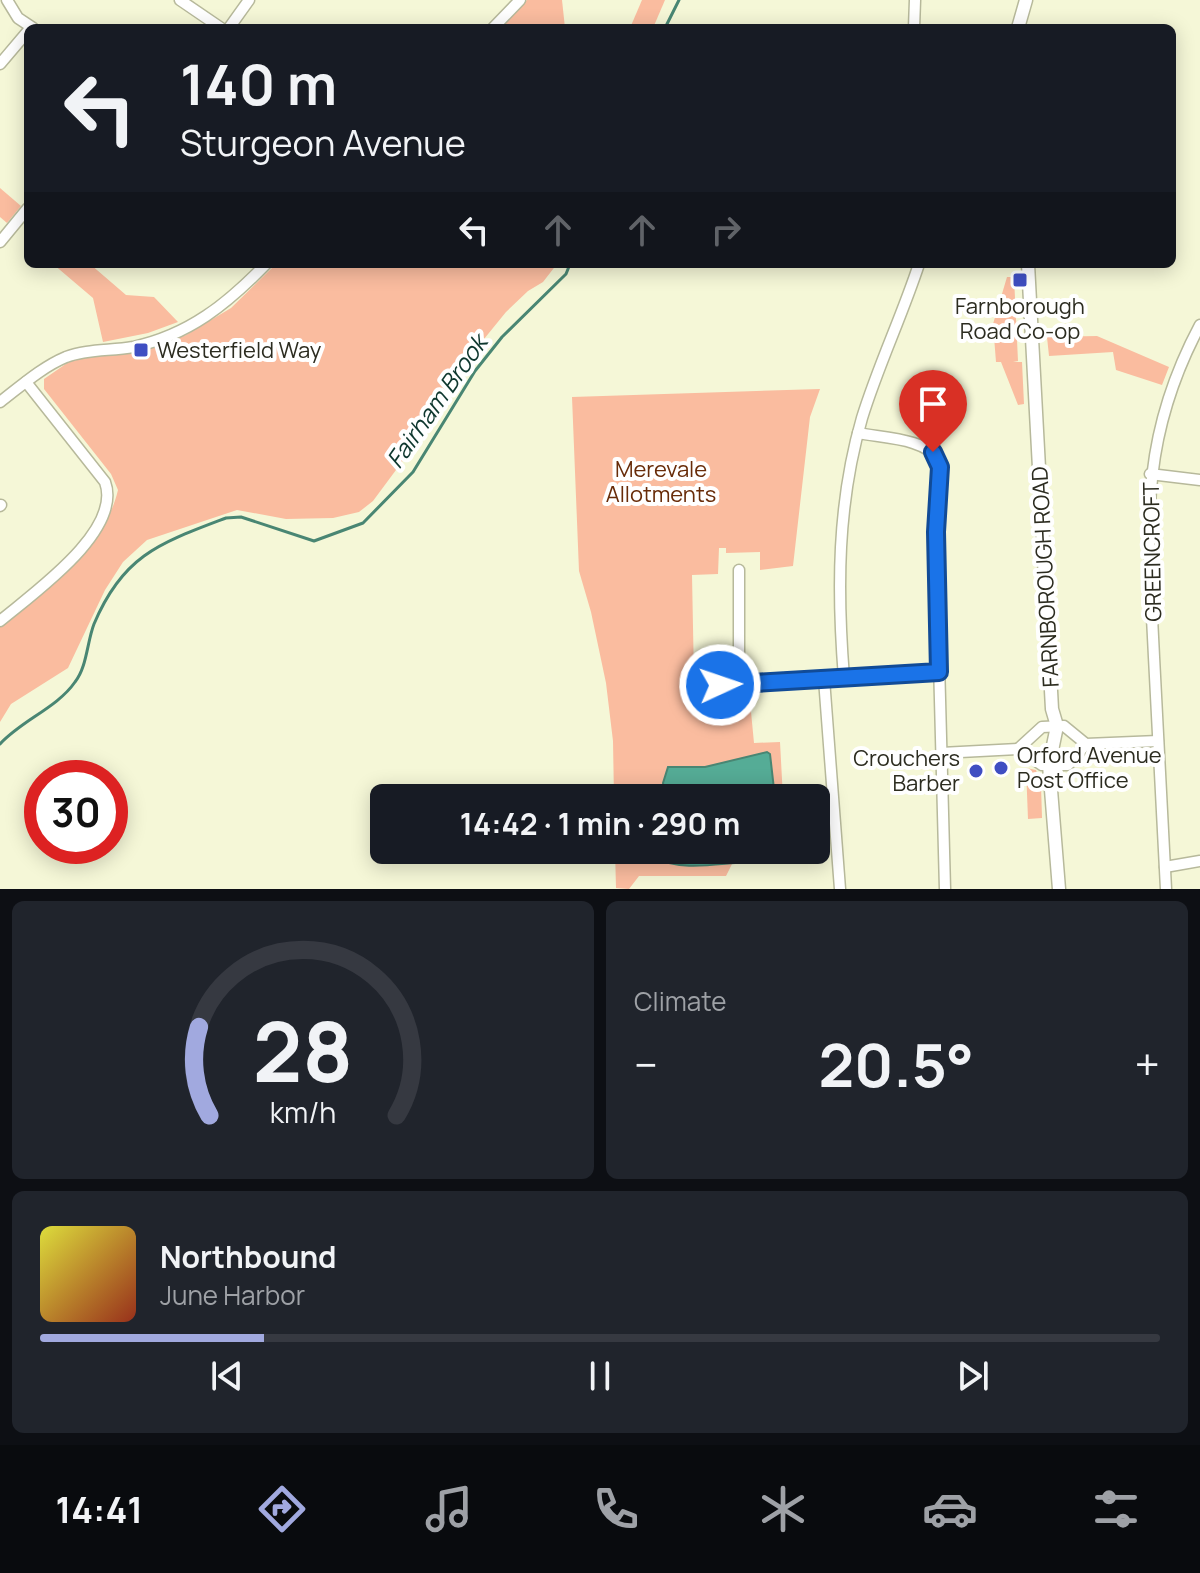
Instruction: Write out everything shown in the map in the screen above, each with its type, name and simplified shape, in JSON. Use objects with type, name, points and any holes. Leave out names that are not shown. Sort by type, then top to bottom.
[{"type":"street","points":[[7,0],[13,12],[26,24]]},
{"type":"street","points":[[180,0],[215,24]]},
{"type":"street","points":[[232,24],[249,0]]},
{"type":"street","points":[[497,24],[520,0]]},
{"type":"street","points":[[914,24],[915,0]]},
{"type":"street","points":[[1019,24],[1026,0]]},
{"type":"street","points":[[0,64],[24,36]]},
{"type":"street","points":[[0,242],[24,213]]},
{"type":"street","points":[[0,402],[68,357],[133,347],[188,328],[226,304],[262,268]]},
{"type":"street","points":[[844,678],[839,556],[843,513],[858,433],[918,268]]},
{"type":"street","name":"FARNBOROUGH ROAD","points":[[1028,268],[1051,693],[1057,726],[1049,765],[1059,889]]},
{"type":"street","name":"GREENCROFT","points":[[1166,889],[1148,526],[1150,474],[1174,378],[1200,325]]},
{"type":"street","points":[[0,621],[82,551],[98,522],[108,491],[105,482],[26,382]]},
{"type":"street","points":[[858,433],[923,446],[933,452],[939,461],[939,672],[945,889]]},
{"type":"street","points":[[1150,474],[1200,480]]},
{"type":"street","points":[[739,570],[739,683]]},
{"type":"street","points":[[720,685],[939,672]]},
{"type":"street","points":[[824,679],[840,889]]},
{"type":"street","points":[[1018,749],[1041,727],[1057,726],[1064,726],[1086,744],[1158,741]]},
{"type":"street","points":[[941,753],[1018,749],[1042,765],[1068,765],[1086,744]]},
{"type":"street","points":[[1165,867],[1200,861]]},
{"type":"green space","points":[[527,0],[562,0],[565,24],[504,24]]},
{"type":"green space","points":[[642,0],[665,0],[655,24],[632,24]]},
{"type":"green space","points":[[0,188],[21,206],[7,223],[0,217]]},
{"type":"green space","points":[[58,268],[95,268],[126,295],[154,297],[178,322],[148,333],[103,342],[93,298]]},
{"type":"green space","points":[[272,268],[554,268],[543,282],[528,291],[506,312],[458,371],[416,443],[373,501],[359,512],[333,518],[286,519],[237,510],[147,540],[123,562],[105,590],[68,668],[11,704],[0,722],[0,626],[71,567],[86,550],[111,512],[118,490],[111,474],[44,389],[44,379],[73,359],[147,349],[186,335],[231,308]]},
{"type":"green space","points":[[1007,277],[1014,277],[1018,361],[1013,362],[1022,362],[1024,404],[1018,405],[1001,362],[996,362],[993,324]]},
{"type":"green space","points":[[1097,336],[1169,367],[1162,385],[1116,370],[1113,352],[1049,356],[1047,337]]},
{"type":"green space","name":"Merevale Allotments","points":[[820,389],[810,417],[793,566],[760,570],[760,552],[726,553],[726,548],[719,548],[718,574],[692,575],[694,679],[720,679],[720,692],[749,691],[754,743],[780,742],[782,784],[773,784],[770,755],[705,767],[668,767],[663,784],[614,784],[613,741],[606,683],[579,571],[572,397]]},
{"type":"green space","points":[[1026,768],[1036,770],[1041,786],[1042,818],[1028,819]]},
{"type":"green space","points":[[615,864],[732,864],[726,876],[639,876],[629,889],[616,888]]},
{"type":"water","points":[[767,752],[770,754],[773,784],[663,784],[668,767],[705,767]]},
{"type":"water","points":[[674,864],[721,864],[694,866]]},
{"type":"waterway","name":"Fairham Brook","points":[[667,24],[679,0]]},
{"type":"waterway","name":"Fairham Brook","points":[[0,744],[59,699],[75,682],[105,601],[131,567],[146,554],[182,535],[226,518],[241,517],[314,541],[363,523],[413,472],[475,371],[502,337],[566,274],[568,268]]},
{"type":"place","name":"Farnborough Road Co-op","points":[[1020,280]]},
{"type":"place","name":"Westerfield Way","points":[[141,350]]},
{"type":"place","name":"Orford Avenue Post Office","points":[[1001,768]]},
{"type":"place","name":"Crouchers Barber","points":[[976,771]]},
{"type":"route","points":[[720,685],[939,672],[936,532],[940,467],[933,452]]}]
